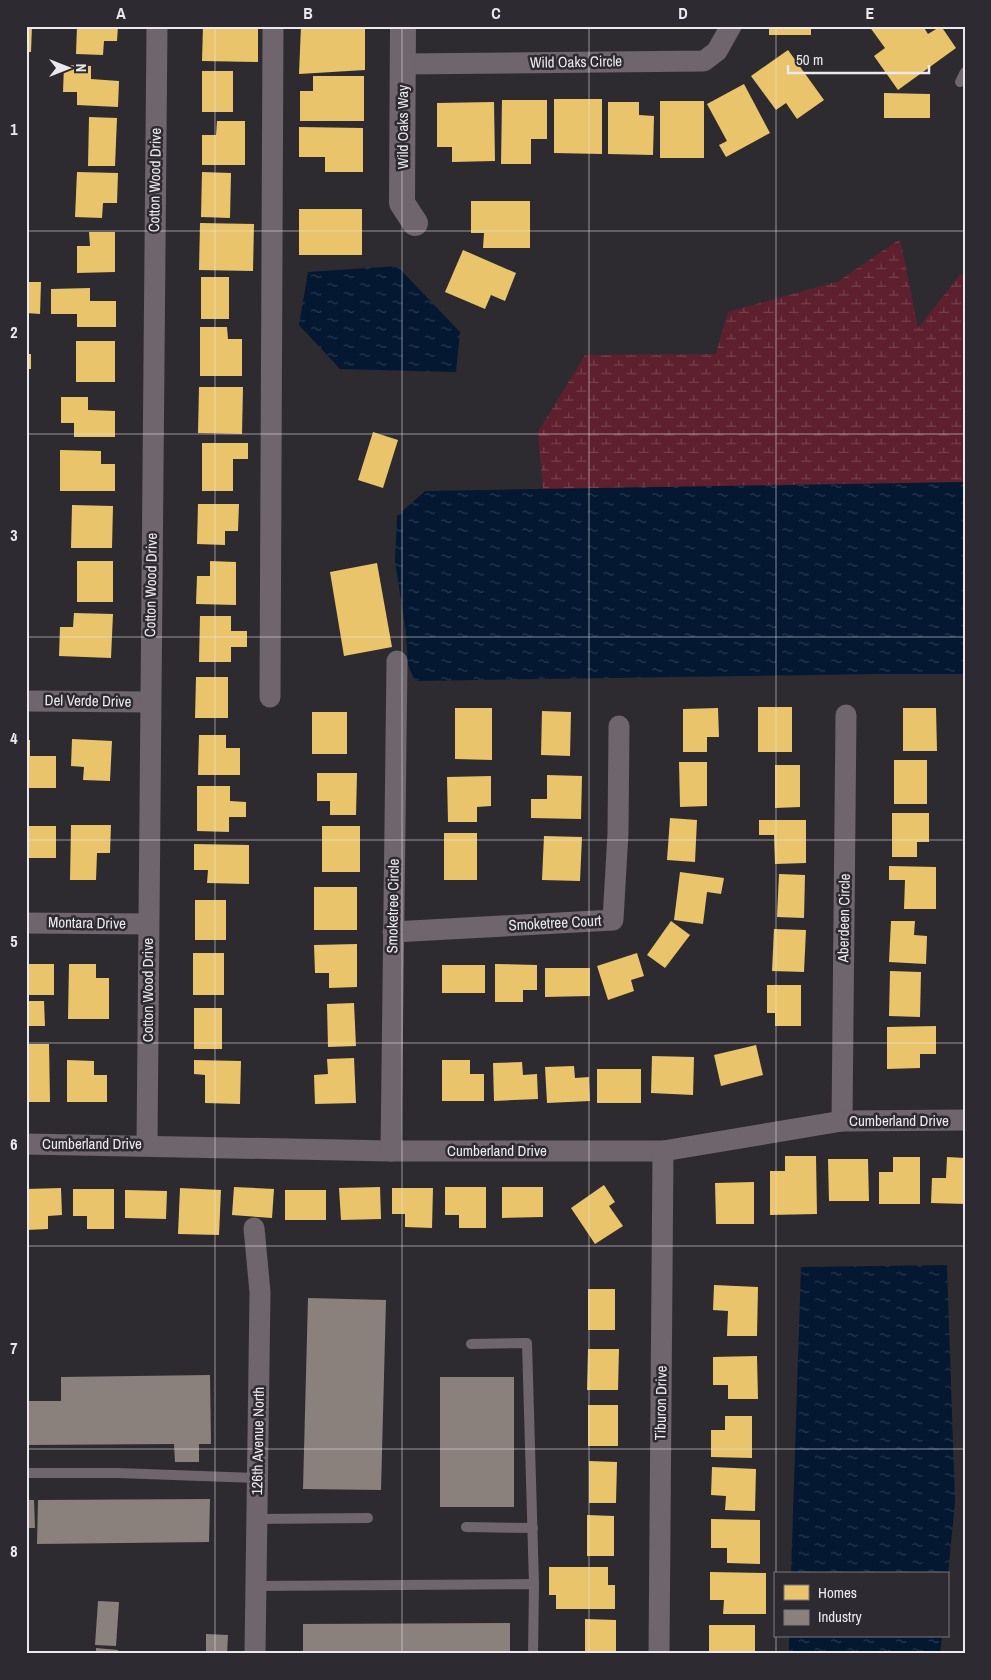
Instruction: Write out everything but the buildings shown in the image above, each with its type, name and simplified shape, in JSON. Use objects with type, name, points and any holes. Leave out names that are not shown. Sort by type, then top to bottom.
[{"type":"street","name":"Cotton Wood Drive","points":[[147,1144],[157,26]]},
{"type":"street","points":[[270,697],[273,26]]},
{"type":"street","name":"Wild Oaks Way","points":[[403,26],[402,203],[414,224]]},
{"type":"street","name":"Wild Oaks Circle","points":[[403,64],[704,61],[717,51],[731,26]]},
{"type":"street","name":"Smoketree Circle","points":[[390,1150],[397,661]]},
{"type":"street","name":"Del Verde Drive","points":[[26,700],[150,702]]},
{"type":"street","name":"Aberdeen Circle","points":[[842,1121],[846,715]]},
{"type":"street","name":"Smoketree Court","points":[[393,932],[613,920],[618,833],[619,726]]},
{"type":"street","name":"Montara Drive","points":[[26,922],[148,924]]},
{"type":"street","name":"Cumberland Drive","points":[[26,1144],[147,1144],[390,1150],[663,1151],[842,1121],[965,1120]]},
{"type":"street","name":"Tiburon Drive","points":[[658,1654],[663,1151]]},
{"type":"street","name":"126th Avenue North","points":[[254,1228],[260,1292],[255,1654]]},
{"type":"lane","points":[[960,82],[965,72]]},
{"type":"lane","points":[[471,1344],[527,1343],[533,1528],[533,1654]]},
{"type":"lane","points":[[26,1473],[118,1473],[257,1478]]},
{"type":"lane","points":[[256,1519],[368,1518]]},
{"type":"lane","points":[[466,1527],[533,1528]]},
{"type":"lane","points":[[256,1586],[534,1584]]},
{"type":"green space","points":[[900,239],[918,328],[960,275],[965,273],[965,482],[543,489],[538,432],[585,355],[716,354],[728,312],[839,281]]},
{"type":"water","points":[[397,266],[460,332],[456,372],[340,369],[299,325],[308,272]]},
{"type":"water","points":[[965,482],[965,674],[415,681],[408,665],[406,632],[395,562],[397,516],[425,491]]},
{"type":"water","points":[[947,1265],[955,1503],[948,1574],[948,1572],[791,1572],[801,1267]]},
{"type":"water","points":[[789,1638],[942,1638],[940,1654],[789,1654]]}]
